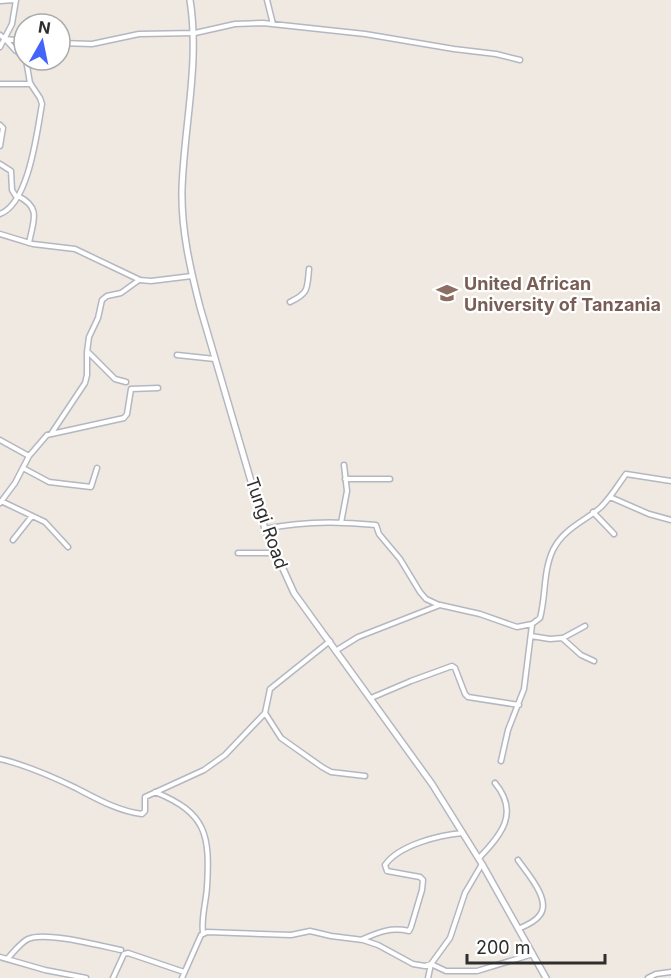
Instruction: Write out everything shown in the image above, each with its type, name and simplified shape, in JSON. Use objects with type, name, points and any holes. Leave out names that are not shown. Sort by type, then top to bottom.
[{"type":"main road","name":"Tungi Road","points":[[190,0],[195,33],[182,188],[183,225],[192,276],[265,529],[294,594],[337,650],[432,784],[481,861],[546,978]]},
{"type":"street","points":[[0,1],[15,0],[12,24],[0,47]]},
{"type":"street","points":[[267,0],[273,24]]},
{"type":"street","points":[[72,43],[92,44],[139,34],[195,33],[235,24],[273,24],[365,34],[496,54],[520,60]]},
{"type":"street","points":[[0,35],[12,47]]},
{"type":"street","points":[[5,39],[12,40]]},
{"type":"street","points":[[0,214],[5,212],[18,197],[34,148],[42,104],[31,84],[28,72]]},
{"type":"street","points":[[0,84],[31,84]]},
{"type":"street","points":[[0,125],[3,128],[0,146]]},
{"type":"street","points":[[0,164],[11,172],[12,190],[18,197],[30,201],[33,209],[29,243]]},
{"type":"street","points":[[0,234],[29,243],[75,249],[140,279],[152,281],[192,276]]},
{"type":"street","points":[[290,302],[303,296],[307,290],[309,269]]},
{"type":"street","points":[[50,435],[85,383],[88,370],[89,337],[98,318],[102,300],[107,296],[121,293],[140,279]]},
{"type":"street","points":[[87,352],[115,379],[126,382]]},
{"type":"street","points":[[177,355],[215,359]]},
{"type":"street","points":[[68,547],[45,522],[1,502],[29,456],[47,435],[124,418],[127,414],[131,389],[158,388]]},
{"type":"street","points":[[0,440],[29,456]]},
{"type":"street","points":[[342,523],[346,491],[344,465]]},
{"type":"street","points":[[23,468],[49,482],[91,487],[97,468]]},
{"type":"street","points":[[265,529],[287,524],[316,522],[376,525],[379,534],[406,567],[426,598],[440,605],[487,616],[517,627],[532,624],[541,615],[545,581],[554,549],[571,526],[593,512],[610,497],[626,474],[671,481]]},
{"type":"street","points":[[345,479],[390,479]]},
{"type":"street","points":[[610,497],[649,514],[671,520]]},
{"type":"street","points":[[593,512],[614,534]]},
{"type":"street","points":[[13,540],[32,516]]},
{"type":"street","points":[[238,553],[275,553]]},
{"type":"street","points":[[337,650],[358,637],[440,605]]},
{"type":"street","points":[[501,761],[508,730],[524,689],[532,624]]},
{"type":"street","points":[[531,636],[562,638],[585,626]]},
{"type":"street","points":[[562,638],[581,655],[594,661]]},
{"type":"street","points":[[0,759],[37,771],[112,806],[144,813],[145,797],[204,770],[225,755],[266,713],[270,689],[330,641]]},
{"type":"street","points":[[371,698],[452,666],[468,697],[519,705]]},
{"type":"street","points":[[266,713],[281,738],[322,767],[332,772],[365,776]]},
{"type":"street","points":[[428,978],[431,964],[450,938],[465,892],[506,820],[506,800],[495,783]]},
{"type":"street","points":[[155,792],[178,802],[202,826],[208,850],[202,933],[182,978]]},
{"type":"street","points":[[363,940],[382,930],[396,928],[409,931],[411,927],[423,880],[387,872],[385,865],[389,860],[401,850],[438,837],[463,832]]},
{"type":"street","points":[[518,860],[533,880],[542,898],[542,912],[539,918],[519,929]]},
{"type":"street","points":[[202,933],[291,935],[308,930],[363,940],[378,945],[413,964],[425,966],[431,964],[446,971],[477,971],[533,954]]},
{"type":"street","points":[[7,959],[24,941],[35,937],[54,937],[121,950]]},
{"type":"street","points":[[112,978],[124,954],[128,952],[184,972]]},
{"type":"street","points":[[0,957],[45,970],[86,978]]},
{"type":"street","points":[[648,978],[656,974],[671,972]]},
{"type":"place","name":"United African University of Tanzania","points":[[447,293]]}]
